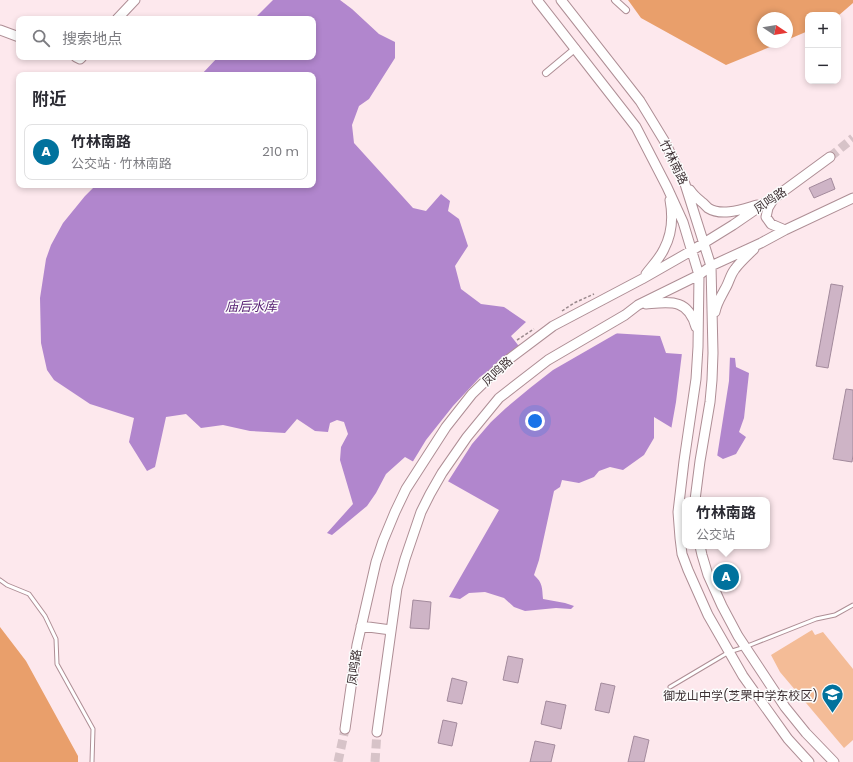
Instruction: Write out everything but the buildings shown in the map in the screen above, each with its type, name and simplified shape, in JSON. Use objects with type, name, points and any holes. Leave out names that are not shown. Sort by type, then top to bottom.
[{"type":"main road","points":[[120,16],[135,0]]},
{"type":"main road","name":"竹林南路","points":[[537,0],[576,48],[636,127],[683,222],[699,275],[696,380],[678,512],[680,538],[682,554],[688,570],[708,615],[729,652]]},
{"type":"main road","name":"竹林南路","points":[[561,0],[640,101],[665,142],[686,184],[705,243],[711,266],[713,353],[712,380],[695,497]]},
{"type":"main road","points":[[0,30],[16,36]]},
{"type":"main road","name":"凤鸣路","points":[[345,729],[357,645],[376,562],[383,541],[406,489],[446,427],[472,394],[504,363],[553,326],[642,279],[705,243],[764,203],[774,198],[830,157]]},
{"type":"main road","points":[[686,184],[696,198],[708,208],[716,211],[724,212],[738,210],[764,203]]},
{"type":"main road","points":[[642,279],[662,253],[668,241],[672,223],[671,207],[667,187]]},
{"type":"main road","points":[[774,198],[768,208],[766,216],[771,224],[786,230]]},
{"type":"main road","name":"凤鸣路","points":[[376,732],[397,588],[421,512],[442,473],[467,437],[499,398],[548,360],[625,315],[638,305],[699,275],[711,266],[853,198]]},
{"type":"main road","points":[[712,322],[717,303],[735,269],[761,243]]},
{"type":"main road","points":[[638,305],[672,302],[684,306],[691,313],[698,335]]},
{"type":"main road","points":[[701,549],[708,575],[738,636],[785,707],[806,733],[834,762]]},
{"type":"main road","points":[[361,626],[391,630]]},
{"type":"main road","points":[[729,652],[743,676],[771,716],[788,739],[809,762]]},
{"type":"street","points":[[615,0],[626,10]]},
{"type":"street","points":[[546,73],[576,48]]},
{"type":"lane","points":[[0,580],[7,585],[29,594],[45,616],[56,639],[57,664],[94,729],[92,762]]},
{"type":"lane","points":[[670,687],[729,652],[816,620],[835,615],[853,605]]},
{"type":"path","points":[[562,311],[574,303],[595,294]]},
{"type":"path","points":[[517,340],[536,328]]},
{"type":"shaded area","points":[[628,0],[853,0],[853,3],[841,13],[841,12],[805,12],[805,32],[793,37],[793,12],[757,12],[757,48],[767,48],[726,65],[641,18]]},
{"type":"shaded area","points":[[0,627],[26,661],[78,756],[78,762],[0,762]]},
{"type":"shaded area","name":"御龙山中学(芝罘中学东校区)","points":[[812,630],[815,635],[823,632],[853,669],[853,740],[844,748],[780,672],[771,655]]},
{"type":"water","name":"庙后水库","points":[[273,0],[340,0],[379,34],[395,42],[395,58],[369,99],[359,106],[352,125],[354,143],[413,208],[426,211],[441,194],[450,201],[448,211],[459,219],[468,246],[455,266],[461,289],[481,304],[504,307],[526,322],[511,336],[518,345],[578,331],[660,336],[666,353],[735,358],[736,367],[749,373],[744,418],[739,432],[746,437],[736,454],[723,459],[654,417],[654,438],[644,455],[623,470],[610,467],[599,471],[594,477],[579,483],[562,480],[560,487],[554,491],[539,560],[534,575],[541,583],[543,599],[574,606],[571,609],[556,608],[525,611],[514,607],[504,598],[485,592],[469,593],[460,599],[449,597],[499,510],[405,457],[386,474],[367,506],[332,535],[327,533],[353,504],[340,460],[341,447],[348,434],[344,422],[337,420],[330,423],[328,432],[315,431],[297,419],[285,433],[250,431],[223,425],[201,428],[186,414],[166,417],[155,467],[147,471],[129,442],[134,418],[90,404],[54,380],[47,370],[41,343],[40,298],[46,259],[51,245],[63,223],[93,188],[316,188],[316,72],[204,72],[215,60],[316,60],[316,16],[257,16]]},
{"type":"pier","points":[[578,329],[619,332],[553,370],[506,408],[491,422],[472,444],[447,483],[412,463],[426,440],[453,406],[480,377],[530,340]]},
{"type":"pier","points":[[682,353],[730,356],[729,381],[717,457],[671,430]]},
{"type":"tunnel","points":[[830,157],[853,138]]},
{"type":"tunnel","points":[[338,762],[345,729]]},
{"type":"tunnel","points":[[375,762],[377,732]]},
{"type":"place","name":"竹林南路","points":[[726,577]]},
{"type":"place","name":"御龙山中学(芝罘中学东校区)","points":[[833,714]]}]
